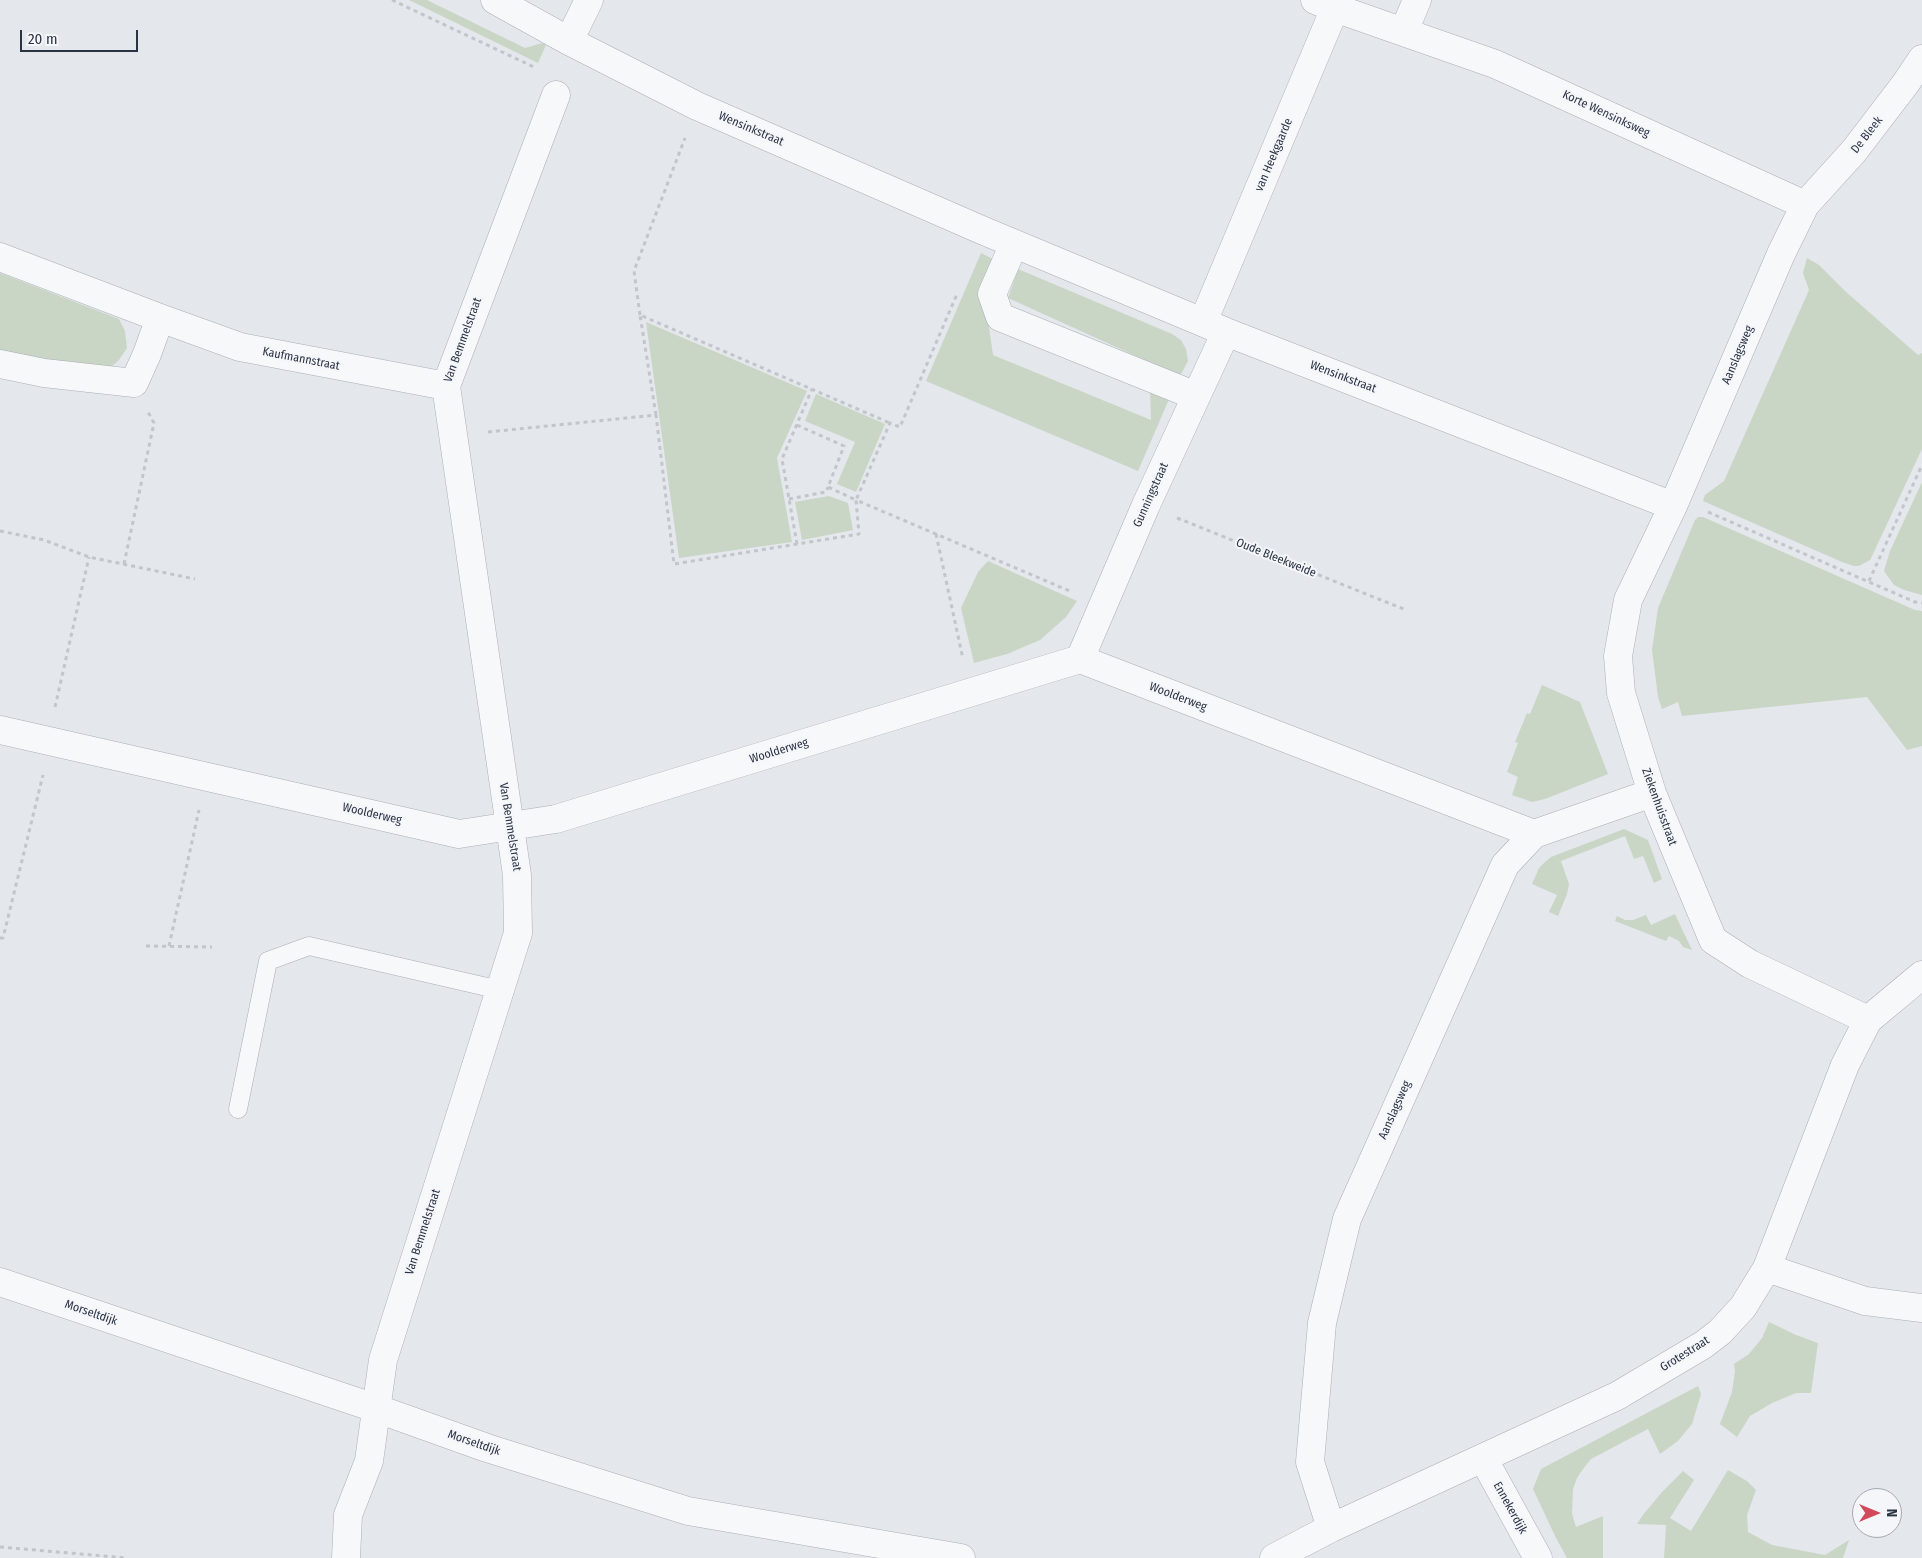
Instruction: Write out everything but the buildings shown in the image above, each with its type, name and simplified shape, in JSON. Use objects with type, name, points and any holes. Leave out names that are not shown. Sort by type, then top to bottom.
[{"type":"street","name":"Wensinkstraat","points":[[495,0],[569,41],[697,106],[1014,244],[1214,327],[1673,506]]},
{"type":"street","points":[[569,41],[588,0]]},
{"type":"street","points":[[1404,31],[1417,0]]},
{"type":"street","name":"Korte Wensinksweg","points":[[1325,4],[1495,64],[1805,205]]},
{"type":"street","name":"van Heekgaarde","points":[[1214,327],[1325,4]]},
{"type":"street","name":"De Bleek","points":[[1805,205],[1854,151],[1906,83],[1922,58]]},
{"type":"street","name":"Van Bemmelstraat","points":[[346,1558],[348,1515],[368,1461],[383,1360],[518,933],[517,875],[446,386],[550,83]]},
{"type":"street","name":"Aanslagsweg","points":[[1673,506],[1781,254],[1805,205]]},
{"type":"street","points":[[1014,244],[992,294],[1000,317],[1196,396]]},
{"type":"street","name":"Kaufmannstraat","points":[[0,257],[240,347],[446,386]]},
{"type":"street","points":[[0,364],[44,373],[134,383],[160,318]]},
{"type":"street","name":"Gunningstraat","points":[[1080,659],[1146,505],[1196,396],[1214,327]]},
{"type":"street","name":"Ziekenhuisstraat","points":[[1673,506],[1628,600],[1618,656],[1621,693],[1652,793],[1713,940],[1750,964],[1868,1020]]},
{"type":"street","name":"Woolderweg","points":[[0,730],[459,834],[556,819],[1080,659],[1534,834]]},
{"type":"street","name":"Aanslagsweg","points":[[1332,1528],[1310,1462],[1322,1323],[1346,1219],[1505,865],[1534,834],[1652,793]]},
{"type":"street","name":"Grotestraat","points":[[1274,1558],[1332,1528],[1616,1396],[1704,1345],[1720,1332],[1743,1308],[1767,1268],[1845,1065],[1868,1020],[1922,975]]},
{"type":"street","points":[[1767,1268],[1865,1302],[1922,1308]]},
{"type":"street","name":"Morseltdijk","points":[[0,1282],[375,1408],[487,1448],[688,1511],[961,1558]]},
{"type":"street","name":"Ennekerdijk","points":[[1482,1458],[1538,1558]]},
{"type":"lane","points":[[238,1110],[268,961],[309,946],[500,990]]},
{"type":"path","points":[[392,0],[550,83]]},
{"type":"path","points":[[697,106],[634,271],[656,415],[674,564],[860,534],[856,500],[890,423]]},
{"type":"path","points":[[640,315],[900,427],[957,293]]},
{"type":"path","points":[[124,564],[154,423],[134,383]]},
{"type":"path","points":[[797,544],[782,459],[812,389]]},
{"type":"path","points":[[452,435],[656,415]]},
{"type":"path","points":[[789,499],[826,492],[844,446],[797,424]]},
{"type":"path","points":[[1869,581],[1922,464]]},
{"type":"path","points":[[828,487],[1103,605]]},
{"type":"path","name":"Oude Bleekweide","points":[[1146,505],[1406,610]]},
{"type":"path","points":[[1673,506],[1699,508],[1915,602],[1922,603]]},
{"type":"path","points":[[0,531],[44,540],[89,557],[195,579]]},
{"type":"path","points":[[936,534],[970,692]]},
{"type":"path","points":[[0,938],[3,938],[45,767],[48,740],[89,557]]},
{"type":"path","points":[[168,946],[206,776]]},
{"type":"path","points":[[146,946],[212,947]]},
{"type":"path","points":[[0,1547],[127,1558]]},
{"type":"green space","points":[[409,0],[427,0],[525,48],[542,43],[546,45],[538,63]]},
{"type":"green space","points":[[981,253],[995,260],[988,321],[993,355],[1151,420],[1150,388],[1170,397],[1138,471],[926,381]]},
{"type":"green space","points":[[1807,258],[1819,265],[1845,291],[1918,355],[1922,353],[1922,449],[1870,560],[1859,566],[1842,562],[1703,501],[1705,495],[1724,481],[1809,290],[1803,273]]},
{"type":"green space","points":[[1018,269],[1172,334],[1181,340],[1186,349],[1188,361],[1180,376],[1008,298]]},
{"type":"green space","points":[[0,273],[119,319],[125,331],[127,348],[119,360],[110,368],[76,366],[0,350]]},
{"type":"green space","points":[[646,322],[807,391],[777,458],[792,542],[679,558]]},
{"type":"green space","points":[[816,394],[885,424],[856,492],[837,484],[855,442],[805,421]]},
{"type":"green space","points":[[1922,482],[1922,595],[1894,585],[1884,571],[1890,551]]},
{"type":"green space","points":[[829,496],[848,503],[853,530],[802,540],[795,502]]},
{"type":"green space","points":[[1698,517],[1703,517],[1915,610],[1922,611],[1922,746],[1907,750],[1867,697],[1682,716],[1678,702],[1662,709],[1658,697],[1652,650],[1658,608],[1695,520]]},
{"type":"green space","points":[[988,561],[1077,601],[1066,617],[1040,640],[1007,654],[974,663],[961,608],[978,572]]},
{"type":"green space","points":[[1542,685],[1580,702],[1608,774],[1545,799],[1532,802],[1512,795],[1518,777],[1507,772],[1518,743],[1515,742],[1527,713],[1530,714]]},
{"type":"green space","points":[[1624,829],[1648,840],[1662,879],[1654,883],[1643,856],[1634,859],[1625,836],[1561,861],[1569,884],[1567,894],[1558,916],[1549,912],[1557,895],[1532,884],[1539,868],[1551,857]]},
{"type":"green space","points":[[1675,914],[1692,950],[1683,947],[1679,941],[1669,936],[1666,941],[1615,921],[1617,916],[1625,920],[1633,920],[1646,915],[1651,925]]},
{"type":"green space","points":[[1769,1322],[1818,1343],[1811,1393],[1796,1393],[1772,1403],[1750,1416],[1737,1437],[1720,1424],[1732,1392],[1734,1364],[1749,1354],[1762,1338]]},
{"type":"green space","points":[[1698,1386],[1701,1394],[1692,1424],[1678,1441],[1660,1454],[1648,1429],[1591,1459],[1583,1469],[1573,1489],[1572,1514],[1576,1527],[1603,1516],[1603,1558],[1567,1558],[1533,1489],[1541,1469]]},
{"type":"green space","points":[[1728,1470],[1747,1481],[1756,1490],[1747,1515],[1748,1532],[1772,1545],[1825,1555],[1849,1540],[1843,1558],[1664,1558],[1666,1525],[1637,1524],[1643,1515],[1683,1471],[1694,1480],[1670,1518],[1691,1531]]}]
